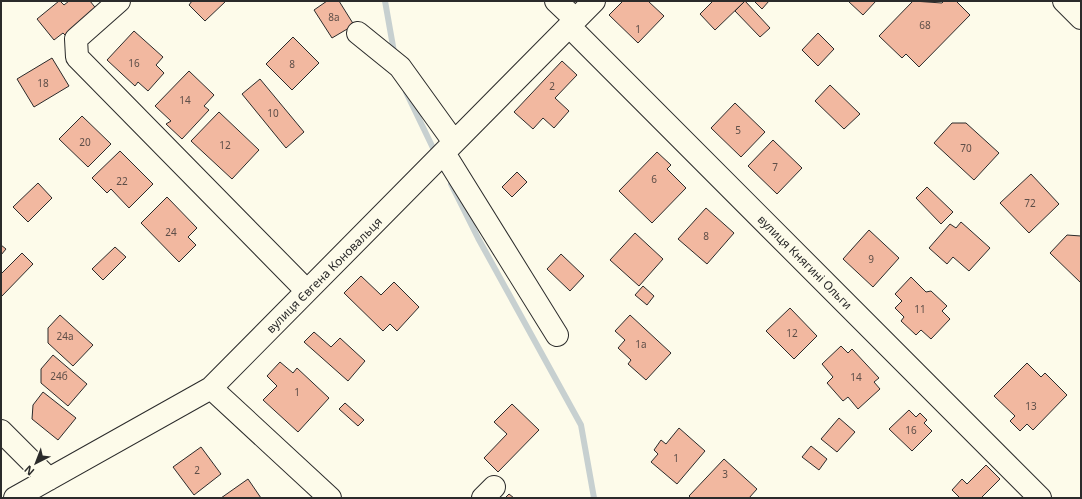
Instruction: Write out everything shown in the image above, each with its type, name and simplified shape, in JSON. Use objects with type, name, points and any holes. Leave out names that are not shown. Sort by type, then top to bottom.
[{"type":"street","points":[[119,1],[76,39],[77,56],[307,291]]},
{"type":"street","name":"вулиця Княгині Ольги","points":[[556,1],[572,23],[1040,498]]},
{"type":"street","name":"вулиця Євгена Коновальця","points":[[15,498],[211,388],[594,1]]},
{"type":"street","points":[[1064,1],[1081,18]]},
{"type":"street","points":[[358,33],[400,67],[449,148],[557,335]]},
{"type":"street","points":[[211,388],[330,498]]},
{"type":"street","points":[[1,431],[49,479]]},
{"type":"building","points":[[59,1],[64,5],[69,1],[90,1],[98,11],[67,37],[63,33],[54,40],[37,19]]},
{"type":"building","points":[[192,1],[226,1],[205,21],[189,5]]},
{"type":"building","points":[[327,1],[339,1],[354,25],[332,38],[314,10]]},
{"type":"building","points":[[623,1],[648,1],[664,16],[638,43],[609,15]]},
{"type":"building","points":[[713,1],[745,1],[715,30],[700,14]]},
{"type":"building","points":[[745,1],[770,28],[760,37],[735,11]]},
{"type":"building","points":[[754,1],[769,1],[762,9]]},
{"type":"building","points":[[848,1],[876,1],[863,15]]},
{"type":"building","points":[[913,1],[942,3],[944,1],[956,1],[970,15],[919,67],[906,54],[902,58],[879,36]]},
{"type":"building","points":[[134,31],[163,57],[156,65],[164,73],[148,91],[138,82],[135,86],[107,60]]},
{"type":"building","points":[[818,33],[834,49],[818,66],[802,50]]},
{"type":"building","points":[[293,37],[319,63],[292,90],[266,64]]},
{"type":"building","points":[[52,58],[69,86],[34,107],[17,79]]},
{"type":"building","points":[[562,61],[577,75],[555,98],[569,111],[554,128],[543,118],[533,129],[514,112]]},
{"type":"building","points":[[189,71],[214,95],[204,106],[209,110],[182,139],[166,124],[171,121],[155,106]]},
{"type":"building","points":[[260,79],[304,132],[286,148],[242,94]]},
{"type":"building","points":[[830,85],[860,114],[844,129],[815,101]]},
{"type":"building","points":[[735,103],[765,132],[741,157],[711,128]]},
{"type":"building","points":[[219,112],[259,150],[232,179],[191,141]]},
{"type":"building","points":[[82,116],[111,144],[88,167],[59,139]]},
{"type":"building","points":[[952,123],[966,123],[999,153],[974,180],[934,143]]},
{"type":"building","points":[[773,140],[802,168],[777,194],[748,166]]},
{"type":"building","points":[[120,151],[153,184],[129,208],[111,189],[107,193],[92,178]]},
{"type":"building","points":[[657,152],[671,165],[667,169],[686,188],[652,223],[619,191]]},
{"type":"building","points":[[517,172],[527,182],[512,197],[502,187]]},
{"type":"building","points":[[1031,174],[1059,204],[1029,233],[1000,203]]},
{"type":"building","points":[[38,183],[52,198],[28,222],[13,207]]},
{"type":"building","points":[[927,187],[953,212],[941,224],[916,198]]},
{"type":"building","points":[[167,197],[197,228],[188,237],[196,245],[179,262],[141,223]]},
{"type":"building","points":[[706,208],[734,233],[707,264],[678,239]]},
{"type":"building","points":[[961,222],[990,248],[969,271],[953,257],[947,264],[929,248],[950,224],[956,228]]},
{"type":"building","points":[[869,230],[899,258],[873,287],[843,259]]},
{"type":"building","points":[[635,233],[663,259],[639,286],[610,260]]},
{"type":"building","points":[[1067,235],[1081,236],[1081,283],[1050,253]]},
{"type":"building","points":[[1,245],[6,249],[1,255]]},
{"type":"building","points":[[115,247],[126,257],[103,280],[92,269]]},
{"type":"building","points":[[22,253],[33,264],[1,297],[1,274]]},
{"type":"building","points":[[561,254],[584,276],[570,291],[547,269]]},
{"type":"building","points":[[361,276],[381,295],[394,282],[419,307],[397,331],[390,324],[383,331],[344,293]]},
{"type":"building","points":[[911,277],[926,292],[931,291],[947,306],[942,311],[950,319],[931,339],[921,330],[916,335],[901,321],[904,317],[895,308],[902,301],[895,294]]},
{"type":"building","points":[[643,286],[654,296],[647,305],[635,295]]},
{"type":"building","points":[[790,308],[817,336],[794,359],[766,331]]},
{"type":"building","points":[[60,315],[93,345],[73,366],[48,343],[48,328]]},
{"type":"building","points":[[630,315],[671,353],[646,380],[628,364],[631,360],[618,348],[625,340],[615,331]]},
{"type":"building","points":[[314,332],[331,347],[340,338],[365,361],[348,381],[304,342]]},
{"type":"building","points":[[841,346],[848,353],[852,349],[879,378],[874,382],[880,389],[858,409],[848,397],[843,401],[827,383],[833,377],[822,364]]},
{"type":"building","points":[[53,355],[87,384],[68,406],[41,383],[41,369]]},
{"type":"building","points":[[280,362],[293,373],[297,368],[329,398],[298,432],[263,400],[277,386],[267,376]]},
{"type":"building","points":[[1027,363],[1041,377],[1045,373],[1067,395],[1033,430],[1027,424],[1020,431],[1010,421],[1015,416],[994,396]]},
{"type":"building","points":[[43,392],[76,418],[58,440],[32,419],[33,405]]},
{"type":"building","points":[[345,403],[364,420],[358,426],[339,409]]},
{"type":"building","points":[[512,404],[539,430],[498,472],[484,458],[507,434],[494,422]]},
{"type":"building","points":[[909,410],[916,417],[920,413],[927,420],[924,423],[932,431],[912,451],[889,429]]},
{"type":"building","points":[[839,418],[855,432],[837,452],[821,439]]},
{"type":"building","points":[[679,428],[705,451],[677,484],[651,462],[658,454],[654,450],[661,440],[666,444]]},
{"type":"building","points":[[811,446],[827,459],[819,470],[802,457]]},
{"type":"building","points":[[201,447],[221,474],[194,495],[173,467]]},
{"type":"building","points":[[724,459],[757,489],[749,498],[691,498],[689,496]]},
{"type":"building","points":[[986,465],[1000,479],[981,498],[960,498],[952,490],[962,479],[967,484]]},
{"type":"building","points":[[248,479],[261,498],[221,498]]},
{"type":"building","points":[[509,494],[514,498],[505,498]]},
{"type":"waterway","points":[[385,1],[394,52]]},
{"type":"waterway","points":[[406,92],[433,148]]},
{"type":"waterway","points":[[451,184],[478,238],[581,425],[594,498]]}]
